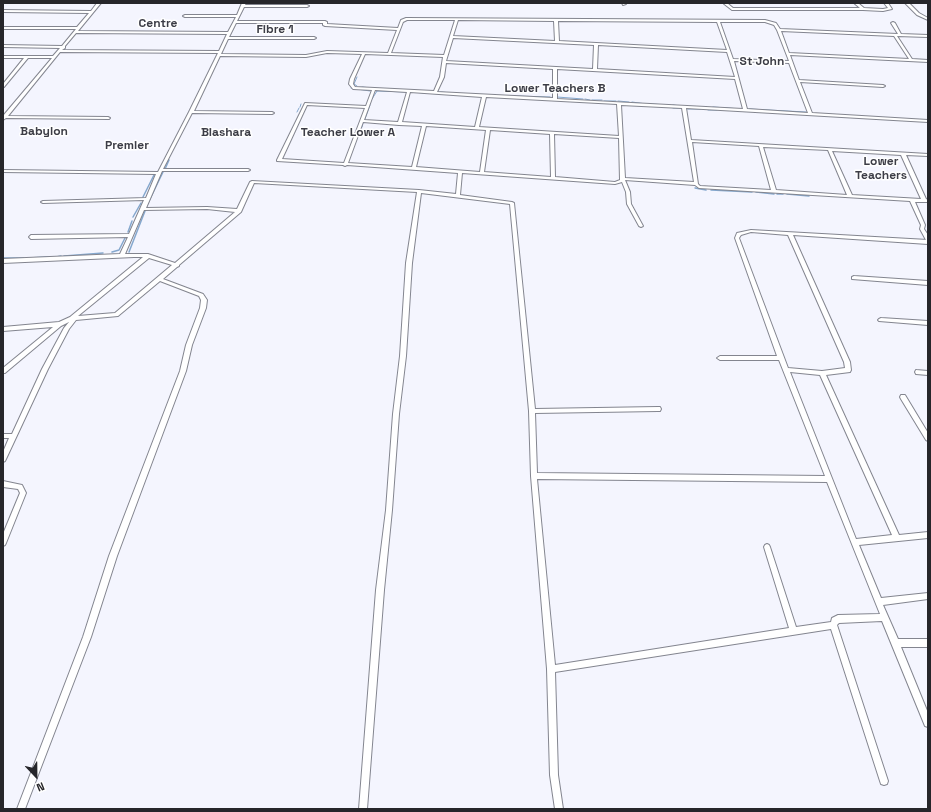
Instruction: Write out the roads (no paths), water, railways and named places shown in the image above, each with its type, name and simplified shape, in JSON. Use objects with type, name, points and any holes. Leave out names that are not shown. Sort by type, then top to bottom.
[{"type":"street","points":[[4,118],[99,3]]},
{"type":"street","points":[[726,3],[732,9],[888,10],[890,9],[886,3]]},
{"type":"street","points":[[799,3],[804,10]]},
{"type":"street","points":[[856,3],[863,9]]},
{"type":"street","points":[[907,3],[918,14],[928,18]]},
{"type":"street","points":[[122,255],[160,172],[191,112],[218,53],[230,33],[244,4],[307,6]]},
{"type":"street","points":[[3,11],[92,12]]},
{"type":"street","points":[[185,16],[238,16]]},
{"type":"street","points":[[389,54],[402,20],[406,19],[765,21],[775,24],[779,30],[810,114]]},
{"type":"street","points":[[436,93],[442,77],[445,56],[457,19]]},
{"type":"street","points":[[556,20],[557,43]]},
{"type":"street","points":[[718,20],[732,60],[745,110]]},
{"type":"street","points":[[235,22],[325,22],[324,25],[398,29]]},
{"type":"street","points":[[892,23],[900,35]]},
{"type":"street","points":[[3,28],[78,28]]},
{"type":"street","points":[[779,30],[928,36]]},
{"type":"street","points":[[75,32],[230,33]]},
{"type":"street","points":[[895,35],[911,60]]},
{"type":"street","points":[[451,37],[728,51]]},
{"type":"street","points":[[227,38],[314,38]]},
{"type":"street","points":[[595,70],[596,45]]},
{"type":"street","points":[[3,46],[64,47]]},
{"type":"street","points":[[60,51],[310,55],[327,52],[445,56]]},
{"type":"street","points":[[364,53],[351,84],[354,88],[928,121]]},
{"type":"street","points":[[788,54],[928,61]]},
{"type":"street","points":[[3,57],[55,57]]},
{"type":"street","points":[[3,86],[27,57]]},
{"type":"street","points":[[732,60],[790,62]]},
{"type":"street","points":[[444,62],[736,78]]},
{"type":"street","points":[[555,68],[555,99]]},
{"type":"street","points":[[798,81],[883,86]]},
{"type":"street","points":[[345,165],[374,89]]},
{"type":"street","points":[[399,124],[409,91]]},
{"type":"street","points":[[477,128],[484,96]]},
{"type":"street","points":[[619,103],[623,180],[628,192],[629,204],[641,226]]},
{"type":"street","points":[[367,107],[306,104],[279,160],[460,172],[482,172],[615,183],[623,180],[696,184],[702,188],[926,201],[903,154]]},
{"type":"street","points":[[684,107],[691,141],[696,184]]},
{"type":"street","points":[[3,108],[12,108]]},
{"type":"street","points":[[191,112],[272,113]]},
{"type":"street","points":[[4,118],[108,118]]},
{"type":"street","points":[[363,121],[620,137]]},
{"type":"street","points":[[414,168],[424,125]]},
{"type":"street","points":[[482,172],[488,129]]},
{"type":"street","points":[[552,133],[553,178]]},
{"type":"street","points":[[691,141],[830,151],[928,155]]},
{"type":"street","points":[[761,146],[774,192]]},
{"type":"street","points":[[830,151],[850,196]]},
{"type":"street","points":[[3,171],[160,172],[248,170]]},
{"type":"street","points":[[458,195],[460,172]]},
{"type":"street","points":[[73,318],[116,315],[158,279],[177,265],[239,211],[244,204],[250,186],[255,182],[419,191],[507,201],[513,205],[532,411],[534,476],[551,669],[554,775],[559,809]]},
{"type":"street","points":[[363,809],[380,590],[396,414],[403,356],[409,263],[419,191]]},
{"type":"street","points":[[43,202],[147,199]]},
{"type":"street","points":[[912,201],[923,225],[922,229],[928,240]]},
{"type":"street","points":[[143,208],[207,208],[239,211]]},
{"type":"street","points":[[928,240],[751,231],[739,234],[737,238],[781,358],[829,480],[897,643],[928,723]]},
{"type":"street","points":[[786,370],[822,373],[848,370],[847,362],[790,234]]},
{"type":"street","points":[[31,237],[131,235]]},
{"type":"street","points":[[3,261],[122,255],[148,256],[177,265]]},
{"type":"street","points":[[3,371],[60,324],[73,318],[148,256]]},
{"type":"street","points":[[854,278],[928,283]]},
{"type":"street","points":[[21,809],[87,637],[113,556],[183,371],[203,308],[204,300],[202,295],[158,279]]},
{"type":"street","points":[[3,459],[45,369],[66,328],[73,318]]},
{"type":"street","points":[[881,320],[928,323]]},
{"type":"street","points":[[3,329],[60,324],[66,328]]},
{"type":"street","points":[[720,358],[781,358]]},
{"type":"street","points":[[918,372],[928,373]]},
{"type":"street","points":[[822,373],[897,538]]},
{"type":"street","points":[[903,397],[928,438]]},
{"type":"street","points":[[532,411],[658,409]]},
{"type":"street","points":[[3,436],[14,436]]},
{"type":"street","points":[[534,476],[829,480]]},
{"type":"street","points":[[3,484],[20,487],[24,493],[3,543]]},
{"type":"street","points":[[854,542],[928,535]]},
{"type":"street","points":[[766,547],[794,631]]},
{"type":"street","points":[[879,602],[928,596]]},
{"type":"street","points":[[551,669],[833,625],[838,619],[885,617]]},
{"type":"street","points":[[833,625],[884,781]]},
{"type":"street","points":[[897,643],[928,643]]},
{"type":"waterway","points":[[357,77],[354,84],[357,86]]},
{"type":"waterway","points":[[362,87],[371,88]]},
{"type":"waterway","points":[[351,88],[370,91]]},
{"type":"waterway","points":[[372,99],[377,91],[407,92]]},
{"type":"waterway","points":[[411,92],[440,94]]},
{"type":"waterway","points":[[439,92],[452,93]]},
{"type":"waterway","points":[[515,96],[550,97]]},
{"type":"waterway","points":[[557,97],[583,99]]},
{"type":"waterway","points":[[585,99],[590,100]]},
{"type":"waterway","points":[[592,100],[602,100]]},
{"type":"waterway","points":[[604,101],[616,101]]},
{"type":"waterway","points":[[618,101],[629,102]]},
{"type":"waterway","points":[[632,102],[646,104]]},
{"type":"waterway","points":[[605,103],[618,104]]},
{"type":"waterway","points":[[649,104],[669,105]]},
{"type":"waterway","points":[[365,119],[370,105]]},
{"type":"waterway","points":[[673,105],[679,106]]},
{"type":"waterway","points":[[713,107],[741,109]]},
{"type":"waterway","points":[[297,112],[299,108]]},
{"type":"waterway","points":[[673,108],[682,108]]},
{"type":"waterway","points":[[688,109],[701,109]]},
{"type":"waterway","points":[[749,109],[806,112]]},
{"type":"waterway","points":[[708,110],[717,110]]},
{"type":"waterway","points":[[362,127],[363,123]]},
{"type":"waterway","points":[[165,169],[169,160]]},
{"type":"waterway","points":[[147,205],[163,172]]},
{"type":"waterway","points":[[143,197],[154,175]]},
{"type":"waterway","points":[[695,188],[706,190]]},
{"type":"waterway","points":[[711,190],[752,192]]},
{"type":"waterway","points":[[756,192],[774,194]]},
{"type":"waterway","points":[[777,194],[783,194]]},
{"type":"waterway","points":[[787,194],[809,196]]},
{"type":"waterway","points":[[133,217],[141,203]]},
{"type":"waterway","points":[[129,252],[145,211]]},
{"type":"waterway","points":[[128,232],[132,221]]},
{"type":"waterway","points":[[112,252],[119,250],[126,236]]},
{"type":"waterway","points":[[64,256],[103,253]]},
{"type":"waterway","points":[[56,257],[61,256]]},
{"type":"waterway","points":[[29,258],[48,257]]},
{"type":"waterway","points":[[3,258],[24,258]]},
{"type":"district","name":"Centre","points":[[158,24]]},
{"type":"district","name":"Fibre 1","points":[[275,30]]},
{"type":"district","name":"St John","points":[[762,62]]},
{"type":"district","name":"Lower Teachers B","points":[[555,89]]},
{"type":"district","name":"Babylon","points":[[44,132]]},
{"type":"district","name":"Biashara","points":[[226,133]]},
{"type":"district","name":"Teacher Lower A","points":[[348,133]]},
{"type":"district","name":"Premier","points":[[127,146]]},
{"type":"district","name":"Lower Teachers","points":[[881,169]]}]
